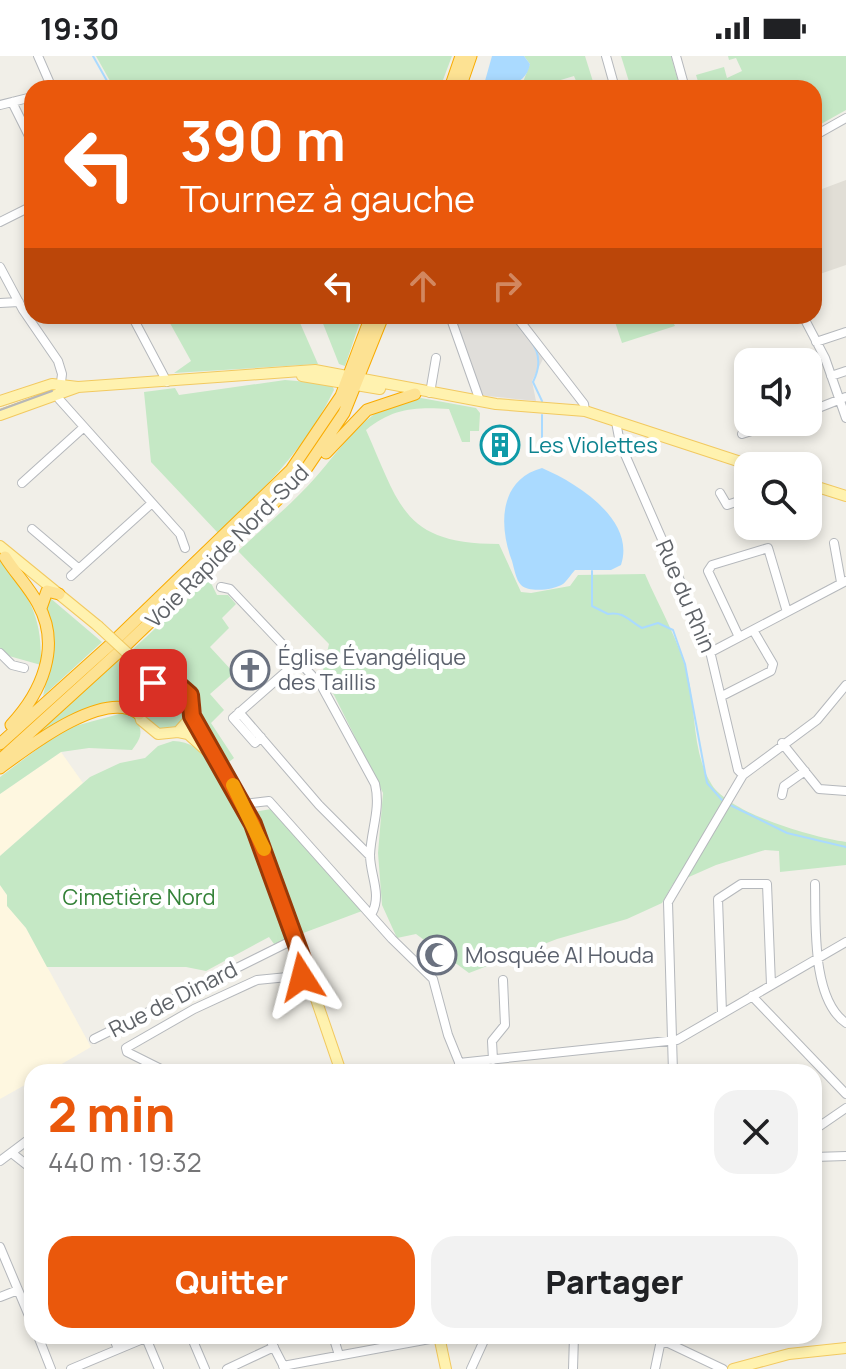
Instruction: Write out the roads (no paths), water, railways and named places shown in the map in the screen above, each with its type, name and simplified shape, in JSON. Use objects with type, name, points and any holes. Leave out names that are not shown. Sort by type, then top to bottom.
[{"type":"highway","points":[[453,80],[461,56]]},
{"type":"highway","points":[[463,80],[471,56]]},
{"type":"highway","points":[[354,380],[369,324]]},
{"type":"highway","points":[[354,380],[379,324]]},
{"type":"highway","name":"Voie Rapide Nord-Sud","points":[[0,760],[133,639],[300,478],[344,413],[354,380]]},
{"type":"highway","name":"Voie Rapide Nord-Sud","points":[[0,744],[266,496],[312,444],[354,380]]},
{"type":"highway","points":[[300,478],[361,414],[373,406],[415,394]]},
{"type":"highway","points":[[0,736],[23,713],[44,675],[47,649],[41,609],[2,552]]},
{"type":"highway","points":[[41,609],[53,592]]},
{"type":"highway","points":[[0,768],[82,716],[123,708],[139,714]]},
{"type":"main road","points":[[0,401],[60,388],[315,370],[415,394],[430,393]]},
{"type":"main road","points":[[354,380],[480,401],[585,411],[734,460]]},
{"type":"main road","points":[[0,415],[60,388]]},
{"type":"main road","points":[[822,488],[846,496]]},
{"type":"main road","points":[[2,552],[96,628],[137,666],[159,681],[174,681],[186,689],[192,701],[192,716],[244,804],[338,1064]]},
{"type":"main road","points":[[137,666],[143,680],[139,714],[151,731],[165,735],[178,732],[192,716]]},
{"type":"main road","points":[[142,693],[159,681]]},
{"type":"main road","points":[[178,732],[200,742],[219,761]]},
{"type":"main road","points":[[441,1344],[446,1369]]},
{"type":"main road","points":[[733,1369],[789,1354],[846,1348]]},
{"type":"street","points":[[38,56],[48,80]]},
{"type":"street","points":[[606,56],[613,80]]},
{"type":"street","points":[[676,56],[683,80]]},
{"type":"street","points":[[0,105],[24,99]]},
{"type":"street","points":[[12,102],[24,126]]},
{"type":"street","points":[[822,132],[846,118]]},
{"type":"street","points":[[0,222],[24,210]]},
{"type":"street","points":[[0,267],[24,310]]},
{"type":"street","points":[[0,303],[19,302]]},
{"type":"street","points":[[34,324],[58,361],[62,403],[180,534],[185,548]]},
{"type":"street","points":[[136,324],[167,382]]},
{"type":"street","points":[[453,324],[480,401]]},
{"type":"street","points":[[522,324],[584,404],[585,411]]},
{"type":"street","points":[[807,324],[843,399],[846,418]]},
{"type":"street","points":[[816,342],[846,332]]},
{"type":"street","points":[[430,393],[436,358]]},
{"type":"street","points":[[831,376],[846,371]]},
{"type":"street","points":[[822,407],[843,399]]},
{"type":"street","name":"Rue du Rhin","points":[[616,422],[620,443],[711,652],[738,770],[743,775]]},
{"type":"street","points":[[24,477],[84,427]]},
{"type":"street","points":[[720,493],[727,505],[734,503]]},
{"type":"street","points":[[71,576],[152,503]]},
{"type":"street","points":[[32,529],[78,568]]},
{"type":"street","points":[[711,652],[844,581],[834,543]]},
{"type":"street","points":[[739,637],[708,571],[712,565],[768,548],[773,553],[787,612]]},
{"type":"street","points":[[221,587],[230,589],[327,694],[375,784],[378,797],[370,856],[376,893],[372,913]]},
{"type":"street","points":[[722,696],[771,671],[773,664],[753,630]]},
{"type":"street","points":[[0,653],[12,665],[24,668]]},
{"type":"street","points":[[298,661],[236,715],[261,737],[319,805],[370,856]]},
{"type":"street","points":[[673,1064],[666,915],[674,891],[743,775],[842,701],[846,685]]},
{"type":"street","points":[[782,743],[819,789],[846,791]]},
{"type":"street","points":[[782,795],[784,786],[805,771]]},
{"type":"street","points":[[244,804],[269,801],[372,913],[394,942],[433,979],[460,1064]]},
{"type":"street","points":[[722,1013],[718,899],[741,884],[767,884],[771,985]]},
{"type":"street","points":[[815,884],[818,958],[833,1010],[846,1023]]},
{"type":"street","name":"Rue de Dinard","points":[[94,1039],[295,939]]},
{"type":"street","points":[[475,1064],[672,1041],[846,942]]},
{"type":"street","points":[[151,1064],[127,1052],[126,1048],[194,1009],[257,980],[308,975]]},
{"type":"street","points":[[493,1060],[492,1041],[505,1025],[503,980]]},
{"type":"street","points":[[752,996],[817,1064]]},
{"type":"street","points":[[822,1069],[846,1094]]},
{"type":"street","points":[[822,1124],[846,1108]]},
{"type":"street","points":[[0,1161],[24,1144]]},
{"type":"street","points":[[13,1154],[24,1163]]},
{"type":"street","points":[[822,1157],[846,1156]]},
{"type":"street","points":[[0,1247],[3,1264],[24,1304]]},
{"type":"street","points":[[0,1297],[18,1290]]},
{"type":"street","points":[[41,1344],[51,1369]]},
{"type":"street","points":[[116,1344],[118,1349]]},
{"type":"street","points":[[71,1369],[90,1365],[130,1344]]},
{"type":"street","points":[[150,1344],[159,1369]]},
{"type":"street","points":[[194,1344],[205,1369]]},
{"type":"street","points":[[272,1344],[284,1367],[397,1344]]},
{"type":"street","points":[[336,1344],[339,1355]]},
{"type":"street","points":[[471,1369],[482,1344]]},
{"type":"street","points":[[573,1369],[574,1344]]},
{"type":"street","points":[[655,1369],[661,1344]]},
{"type":"street","points":[[675,1344],[723,1369]]},
{"type":"street","points":[[227,1369],[274,1347]]},
{"type":"water","points":[[492,56],[524,56],[530,64],[520,80],[485,80]]},
{"type":"water","points":[[542,468],[586,493],[612,518],[620,533],[623,549],[621,565],[611,570],[575,570],[563,584],[548,589],[535,590],[521,585],[515,574],[505,534],[506,506],[517,483]]},
{"type":"waterway","points":[[93,56],[106,80]]},
{"type":"waterway","points":[[517,324],[530,339],[537,354],[537,371],[533,382],[542,401]]},
{"type":"waterway","points":[[542,415],[542,450]]},
{"type":"waterway","points":[[592,571],[592,606],[608,614],[622,615],[642,628],[658,623],[673,630],[685,664],[707,783],[722,800]]},
{"type":"waterway","points":[[728,804],[787,833],[846,847]]},
{"type":"tram line","points":[[0,410],[52,391]]},
{"type":"place","name":"Les Violettes","points":[[500,445]]},
{"type":"place","name":"Église Évangélique des Taillis","points":[[250,670]]},
{"type":"place","name":"Mosquée Al Houda","points":[[437,955]]},
{"type":"park label","name":"Cimetière Nord","points":[[139,897]]}]
